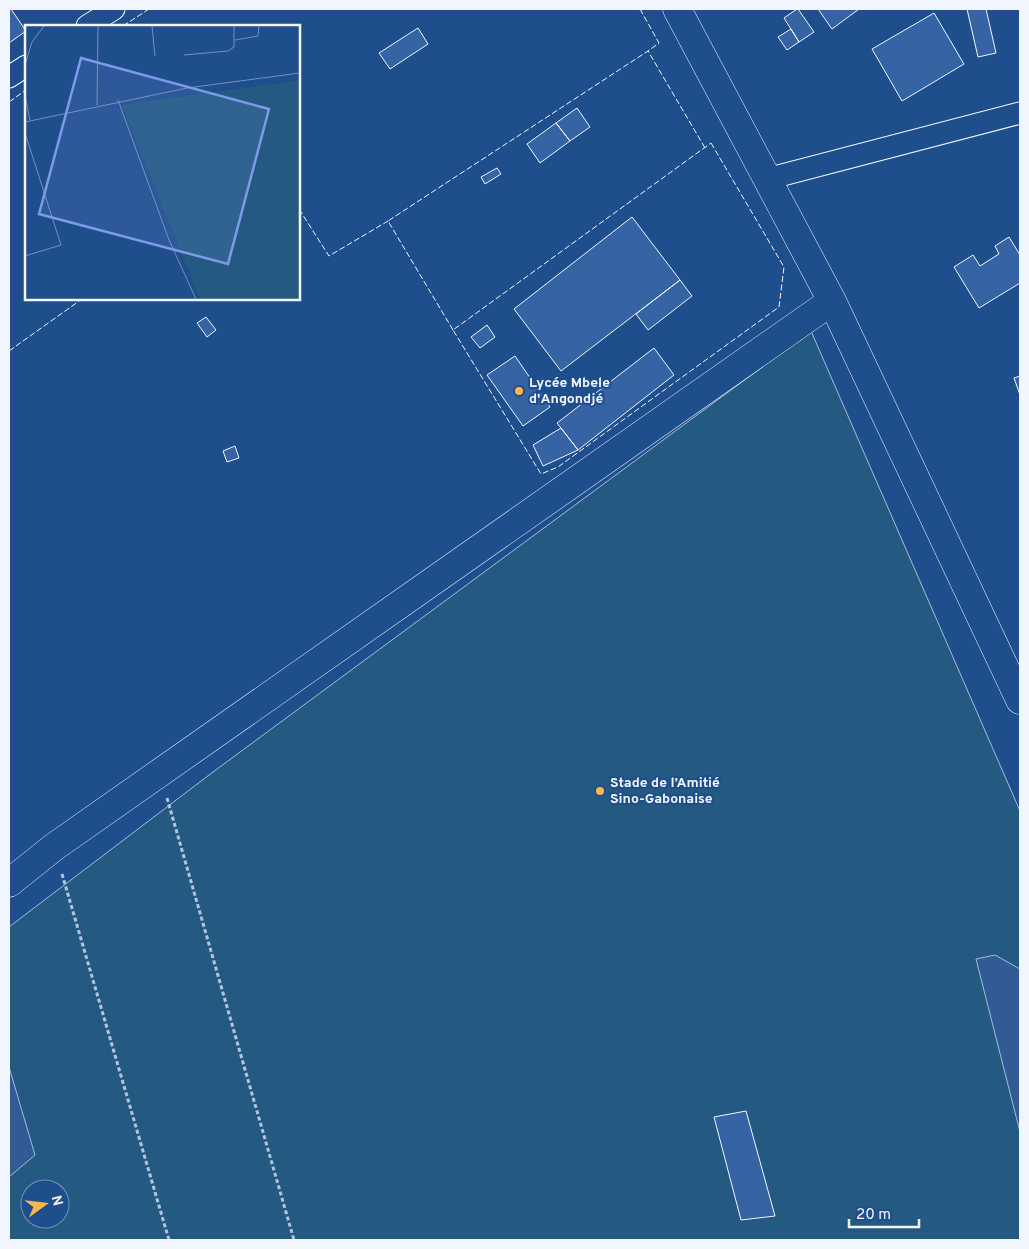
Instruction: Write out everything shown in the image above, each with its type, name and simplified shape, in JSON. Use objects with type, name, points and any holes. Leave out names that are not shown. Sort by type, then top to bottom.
[{"type":"street","points":[[89,25],[114,9]]},
{"type":"street","points":[[677,9],[832,301],[1020,700]]},
{"type":"street","points":[[9,77],[25,67]]},
{"type":"street","points":[[767,179],[1020,113]]},
{"type":"street","points":[[9,883],[54,847],[832,301]]},
{"type":"path","points":[[160,773],[294,1240]]},
{"type":"path","points":[[54,847],[169,1240]]},
{"type":"shaded area","name":"Stade de l’Amitié Sino-Gabonaise","points":[[811,331],[1020,811],[1020,1240],[9,1240],[9,927],[213,772]]},
{"type":"shaded area","points":[[995,955],[1020,969],[1020,1132],[976,959]]},
{"type":"shaded area","points":[[9,1067],[35,1155],[9,1177]]},
{"type":"building","points":[[9,9],[11,9],[25,32],[9,43]]},
{"type":"building","points":[[797,9],[814,32],[799,42],[784,18]]},
{"type":"building","points":[[818,9],[859,9],[832,29]]},
{"type":"building","points":[[967,9],[986,9],[996,53],[978,57]]},
{"type":"building","points":[[934,13],[964,64],[902,101],[872,49]]},
{"type":"building","points":[[418,28],[428,44],[390,69],[379,53]]},
{"type":"building","points":[[791,29],[799,42],[787,50],[778,37]]},
{"type":"building","points":[[577,108],[590,127],[570,141],[556,123]]},
{"type":"building","points":[[556,123],[570,141],[540,163],[527,144]]},
{"type":"building","points":[[497,168],[501,174],[485,184],[481,177]]},
{"type":"building","points":[[632,217],[680,280],[561,371],[514,309]]},
{"type":"building","points":[[1009,237],[1020,255],[1020,283],[979,308],[954,267],[973,255],[980,266],[999,254],[995,246]]},
{"type":"building","points":[[680,280],[692,296],[648,330],[636,314]]},
{"type":"building","points":[[206,317],[216,330],[207,337],[197,323]]},
{"type":"building","points":[[487,325],[495,337],[480,348],[471,337]]},
{"type":"building","points":[[654,348],[674,375],[578,450],[557,423]]},
{"type":"building","name":"Lycée Mbele d'Angondjé","points":[[515,356],[550,407],[523,426],[487,375]]},
{"type":"building","points":[[1020,376],[1020,395],[1014,378]]},
{"type":"building","points":[[561,428],[578,450],[543,466],[533,445]]},
{"type":"building","points":[[235,446],[239,458],[227,462],[223,451]]},
{"type":"building","points":[[746,1111],[775,1216],[741,1220],[714,1117]]},
{"type":"fence","points":[[125,25],[149,9]]},
{"type":"fence","points":[[640,9],[659,43],[648,51]]},
{"type":"fence","points":[[453,330],[388,221],[648,51],[705,148]]},
{"type":"fence","points":[[9,102],[25,91]]},
{"type":"fence","points":[[711,143],[784,267],[779,307],[558,467],[541,474],[453,330],[711,143]]},
{"type":"fence","points":[[300,211],[329,256],[388,221]]},
{"type":"fence","points":[[9,351],[81,300]]},
{"type":"place","name":"Lycée Mbele d'Angondjé","points":[[519,391]]},
{"type":"place","name":"Stade de l’Amitié Sino-Gabonaise","points":[[600,791]]}]
